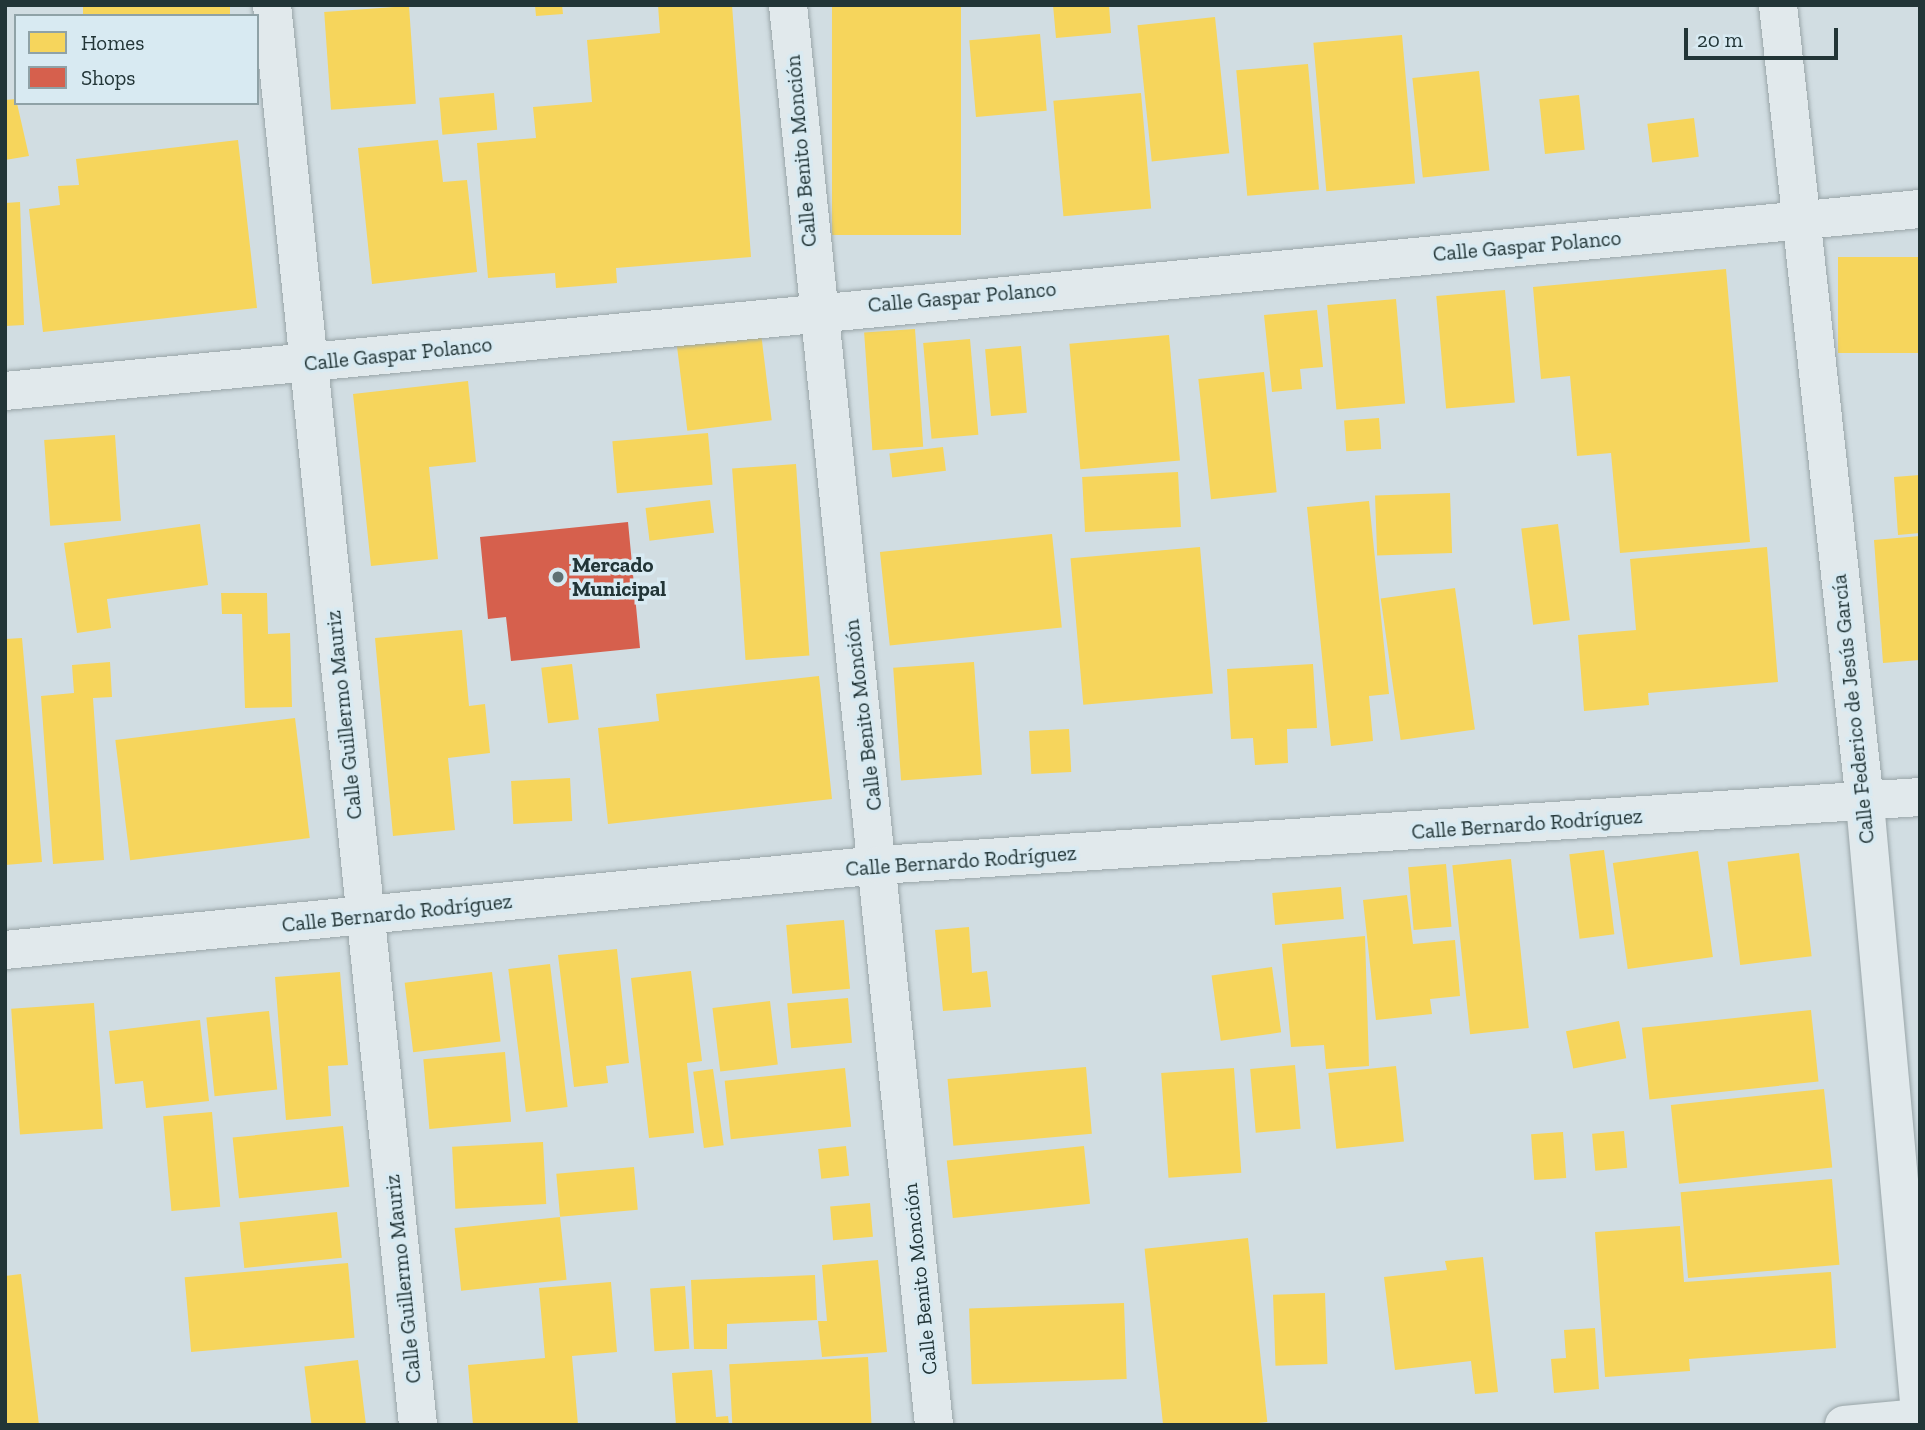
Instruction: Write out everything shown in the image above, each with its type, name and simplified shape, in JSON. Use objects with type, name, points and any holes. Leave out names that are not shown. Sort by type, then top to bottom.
[{"type":"street","name":"Calle Guillermo Mauriz","points":[[272,5],[418,1425]]},
{"type":"street","name":"Calle Benito Monción","points":[[788,5],[816,311],[880,865],[934,1425]]},
{"type":"street","name":"Calle Federico de Jesús García","points":[[1779,5],[1797,221],[1865,803],[1920,1415]]},
{"type":"street","name":"Calle Gaspar Polanco","points":[[5,391],[307,364],[816,311],[1920,209]]},
{"type":"street","name":"Calle Bernardo Rodríguez","points":[[5,950],[880,865],[1865,803],[1920,797]]},
{"type":"street","points":[[1844,1425],[1920,1415]]},
{"type":"building: Homes","points":[[83,5],[230,5],[230,14],[83,14]]},
{"type":"building: Homes","points":[[535,5],[562,5],[563,14],[536,16]]},
{"type":"building: Homes","points":[[658,5],[732,5],[751,257],[616,268],[617,283],[556,288],[555,273],[488,278],[477,143],[536,138],[533,107],[592,102],[587,40],[660,33]]},
{"type":"building: Homes","points":[[832,5],[961,5],[961,235],[832,235]]},
{"type":"building: Homes","points":[[1053,5],[1109,5],[1111,33],[1056,38]]},
{"type":"building: Homes","points":[[409,6],[416,104],[331,110],[324,12]]},
{"type":"building: Homes","points":[[1215,17],[1229,153],[1152,161],[1137,25]]},
{"type":"building: Homes","points":[[1040,34],[1047,111],[976,117],[969,40]]},
{"type":"building: Homes","points":[[1402,35],[1415,183],[1326,191],[1313,43]]},
{"type":"building: Homes","points":[[1308,64],[1319,190],[1247,196],[1236,70]]},
{"type":"building: Homes","points":[[1479,71],[1489,170],[1423,177],[1412,78]]},
{"type":"building: Homes","points":[[494,93],[497,130],[442,135],[439,98]]},
{"type":"building: Homes","points":[[1141,93],[1151,209],[1063,216],[1053,101]]},
{"type":"building: Homes","points":[[1579,95],[1585,150],[1545,154],[1539,99]]},
{"type":"building: Homes","points":[[14,99],[14,105],[17,105],[29,156],[5,160],[5,100]]},
{"type":"building: Homes","points":[[1694,118],[1699,157],[1652,162],[1647,124]]},
{"type":"building: Homes","points":[[238,140],[257,308],[43,332],[29,209],[60,205],[58,186],[79,185],[76,159]]},
{"type":"building: Homes","points":[[438,140],[443,182],[467,180],[477,272],[372,284],[358,148]]},
{"type":"building: Homes","points":[[20,202],[24,325],[5,326],[5,203]]},
{"type":"building: Homes","points":[[1838,257],[1920,257],[1920,353],[1838,353]]},
{"type":"building: Homes","points":[[1726,269],[1750,542],[1620,553],[1611,453],[1577,456],[1570,376],[1541,379],[1533,287]]},
{"type":"building: Homes","points":[[1505,290],[1515,403],[1446,409],[1436,296]]},
{"type":"building: Homes","points":[[1396,299],[1405,404],[1336,410],[1327,305]]},
{"type":"building: Homes","points":[[1317,310],[1323,367],[1300,369],[1302,389],[1272,392],[1264,315]]},
{"type":"building: Homes","points":[[915,329],[923,447],[872,450],[864,333]]},
{"type":"building: Homes","points":[[761,333],[772,420],[687,431],[677,343]]},
{"type":"building: Homes","points":[[1169,335],[1180,461],[1080,469],[1069,344]]},
{"type":"building: Homes","points":[[970,339],[978,435],[932,439],[923,343]]},
{"type":"building: Homes","points":[[1021,346],[1027,413],[991,416],[985,349]]},
{"type":"building: Homes","points":[[1264,372],[1277,492],[1211,499],[1198,379]]},
{"type":"building: Homes","points":[[468,381],[476,462],[429,467],[438,559],[371,566],[353,394]]},
{"type":"building: Homes","points":[[1379,418],[1381,449],[1346,451],[1344,420]]},
{"type":"building: Homes","points":[[708,433],[713,485],[617,493],[612,441]]},
{"type":"building: Homes","points":[[115,435],[121,521],[50,526],[44,440]]},
{"type":"building: Homes","points":[[943,447],[946,471],[892,477],[889,454]]},
{"type":"building: Homes","points":[[796,464],[809,656],[746,660],[732,468]]},
{"type":"building: Homes","points":[[1178,472],[1181,527],[1085,532],[1082,477]]},
{"type":"building: Homes","points":[[1920,475],[1920,533],[1898,535],[1894,477]]},
{"type":"building: Homes","points":[[1450,493],[1452,553],[1377,556],[1375,496]]},
{"type":"building: Homes","points":[[710,500],[714,533],[650,541],[645,508]]},
{"type":"building: Homes","points":[[1369,501],[1389,694],[1369,696],[1373,741],[1331,746],[1307,507]]},
{"type":"building: Homes","points":[[200,524],[208,585],[107,599],[111,628],[77,633],[64,543]]},
{"type":"building: Homes","points":[[1558,524],[1570,620],[1533,625],[1521,529]]},
{"type":"building: Homes","points":[[1052,534],[1062,627],[890,646],[880,552]]},
{"type":"building: Homes","points":[[1920,536],[1920,660],[1883,663],[1874,540]]},
{"type":"building: Homes","points":[[1200,547],[1213,693],[1083,705],[1070,558]]},
{"type":"building: Homes","points":[[1767,547],[1778,682],[1648,693],[1649,705],[1584,711],[1578,635],[1636,630],[1630,559]]},
{"type":"building: Homes","points":[[1455,588],[1475,730],[1401,740],[1381,598]]},
{"type":"building: Homes","points":[[221,593],[267,593],[268,634],[290,633],[292,707],[245,708],[242,614],[222,614]]},
{"type":"building: Homes","points":[[462,630],[469,706],[485,704],[490,753],[448,758],[455,830],[393,836],[375,638]]},
{"type":"building: Homes","points":[[22,638],[42,862],[5,865],[5,639]]},
{"type":"building: Homes","points":[[110,662],[112,697],[93,698],[104,860],[53,864],[41,696],[74,693],[72,665]]},
{"type":"building: Homes","points":[[974,662],[982,775],[901,780],[893,668]]},
{"type":"building: Homes","points":[[572,664],[579,720],[548,723],[541,668]]},
{"type":"building: Homes","points":[[1313,664],[1317,728],[1287,729],[1288,763],[1255,765],[1253,738],[1231,739],[1227,669]]},
{"type":"building: Homes","points":[[819,676],[832,799],[608,824],[598,728],[659,721],[656,694]]},
{"type":"building: Homes","points":[[295,718],[310,838],[130,860],[115,740]]},
{"type":"building: Homes","points":[[1069,729],[1071,772],[1031,774],[1029,731]]},
{"type":"building: Homes","points":[[570,778],[572,821],[513,824],[511,781]]},
{"type":"building: Homes","points":[[1604,850],[1614,934],[1580,939],[1569,854]]},
{"type":"building: Homes","points":[[1698,851],[1713,957],[1628,969],[1613,863]]},
{"type":"building: Homes","points":[[1799,853],[1812,956],[1740,965],[1728,862]]},
{"type":"building: Homes","points":[[1511,859],[1529,1028],[1470,1034],[1452,865]]},
{"type":"building: Homes","points":[[1446,864],[1451,927],[1414,930],[1408,867]]},
{"type":"building: Homes","points":[[1341,887],[1344,919],[1275,925],[1272,893]]},
{"type":"building: Homes","points":[[1407,895],[1413,944],[1455,940],[1460,996],[1430,999],[1432,1014],[1376,1020],[1363,900]]},
{"type":"building: Homes","points":[[844,920],[850,989],[792,994],[786,925]]},
{"type":"building: Homes","points":[[969,927],[972,973],[987,971],[991,1007],[943,1011],[935,930]]},
{"type":"building: Homes","points":[[1365,936],[1369,1066],[1326,1069],[1324,1045],[1291,1047],[1282,944]]},
{"type":"building: Homes","points":[[617,949],[629,1063],[606,1066],[608,1083],[574,1087],[558,955]]},
{"type":"building: Homes","points":[[550,964],[568,1107],[526,1112],[508,969]]},
{"type":"building: Homes","points":[[1272,967],[1281,1032],[1221,1041],[1212,975]]},
{"type":"building: Homes","points":[[691,971],[702,1061],[687,1063],[694,1133],[649,1138],[631,978]]},
{"type":"building: Homes","points":[[340,972],[348,1065],[328,1066],[331,1116],[286,1120],[275,977]]},
{"type":"building: Homes","points":[[492,972],[501,1041],[413,1052],[405,983]]},
{"type":"building: Homes","points":[[848,998],[852,1043],[791,1048],[787,1003]]},
{"type":"building: Homes","points":[[770,1001],[778,1065],[720,1072],[712,1008]]},
{"type":"building: Homes","points":[[94,1003],[103,1129],[20,1134],[11,1009]]},
{"type":"building: Homes","points":[[1811,1010],[1819,1082],[1649,1099],[1642,1028]]},
{"type":"building: Homes","points":[[269,1011],[277,1090],[215,1096],[206,1018]]},
{"type":"building: Homes","points":[[200,1020],[209,1101],[146,1108],[143,1081],[115,1084],[109,1031]]},
{"type":"building: Homes","points":[[1619,1021],[1626,1058],[1573,1069],[1566,1031]]},
{"type":"building: Homes","points":[[505,1052],[511,1122],[429,1129],[423,1059]]},
{"type":"building: Homes","points":[[1295,1065],[1301,1129],[1256,1133],[1250,1069]]},
{"type":"building: Homes","points":[[1396,1066],[1404,1142],[1336,1149],[1328,1073]]},
{"type":"building: Homes","points":[[1086,1067],[1092,1134],[953,1146],[948,1079]]},
{"type":"building: Homes","points":[[845,1068],[851,1127],[731,1139],[725,1081]]},
{"type":"building: Homes","points":[[1234,1068],[1241,1173],[1169,1178],[1161,1073]]},
{"type":"building: Homes","points":[[713,1069],[724,1145],[704,1148],[693,1072]]},
{"type":"building: Homes","points":[[1824,1089],[1832,1168],[1679,1184],[1671,1105]]},
{"type":"building: Homes","points":[[212,1112],[220,1207],[171,1211],[163,1116]]},
{"type":"building: Homes","points":[[343,1126],[349,1187],[239,1198],[233,1138]]},
{"type":"building: Homes","points":[[1624,1131],[1627,1168],[1595,1171],[1592,1134]]},
{"type":"building: Homes","points":[[1563,1132],[1566,1178],[1534,1180],[1531,1134]]},
{"type":"building: Homes","points":[[543,1142],[546,1204],[455,1209],[452,1147]]},
{"type":"building: Homes","points":[[846,1146],[849,1176],[821,1179],[818,1149]]},
{"type":"building: Homes","points":[[1084,1146],[1090,1204],[953,1218],[947,1160]]},
{"type":"building: Homes","points":[[634,1167],[638,1210],[560,1217],[556,1174]]},
{"type":"building: Homes","points":[[1832,1179],[1839,1265],[1688,1278],[1681,1192]]},
{"type":"building: Homes","points":[[870,1203],[873,1237],[833,1240],[830,1206]]},
{"type":"building: Homes","points":[[337,1212],[342,1258],[244,1268],[240,1222]]},
{"type":"building: Homes","points":[[560,1217],[567,1280],[461,1291],[455,1228]]},
{"type":"building: Homes","points":[[1680,1226],[1684,1282],[1831,1272],[1836,1348],[1689,1359],[1690,1371],[1605,1377],[1595,1232]]},
{"type":"building: Homes","points":[[1248,1238],[1267,1422],[1239,1425],[1163,1425],[1145,1249]]},
{"type":"building: Homes","points":[[1483,1257],[1498,1392],[1475,1394],[1471,1361],[1395,1370],[1384,1277],[1447,1270],[1445,1261]]},
{"type":"building: Homes","points":[[878,1260],[887,1352],[822,1357],[818,1321],[827,1321],[822,1265]]},
{"type":"building: Homes","points":[[348,1263],[355,1338],[191,1352],[185,1277]]},
{"type":"building: Homes","points":[[21,1274],[39,1425],[5,1425],[5,1276]]},
{"type":"building: Homes","points":[[815,1275],[817,1320],[727,1324],[727,1349],[694,1349],[691,1280]]},
{"type":"building: Homes","points":[[611,1282],[617,1352],[572,1356],[578,1425],[473,1425],[468,1365],[545,1358],[539,1288]]},
{"type":"building: Homes","points":[[685,1286],[689,1349],[654,1351],[650,1288]]},
{"type":"building: Homes","points":[[1325,1293],[1327,1364],[1276,1366],[1273,1295]]},
{"type":"building: Homes","points":[[1124,1303],[1127,1379],[972,1384],[969,1308]]},
{"type":"building: Homes","points":[[1595,1328],[1599,1389],[1554,1393],[1551,1359],[1566,1358],[1564,1330]]},
{"type":"building: Homes","points":[[868,1357],[872,1425],[732,1425],[729,1364]]},
{"type":"building: Homes","points":[[358,1360],[366,1425],[312,1425],[304,1367]]},
{"type":"building: Homes","points":[[712,1370],[716,1417],[728,1416],[729,1425],[676,1425],[672,1373]]},
{"type":"building: Shops","name":"Mercado Municipal","points":[[628,522],[640,648],[511,661],[506,617],[488,619],[480,537]]},
{"type":"place","name":"Mercado Municipal","points":[[558,577]]}]
